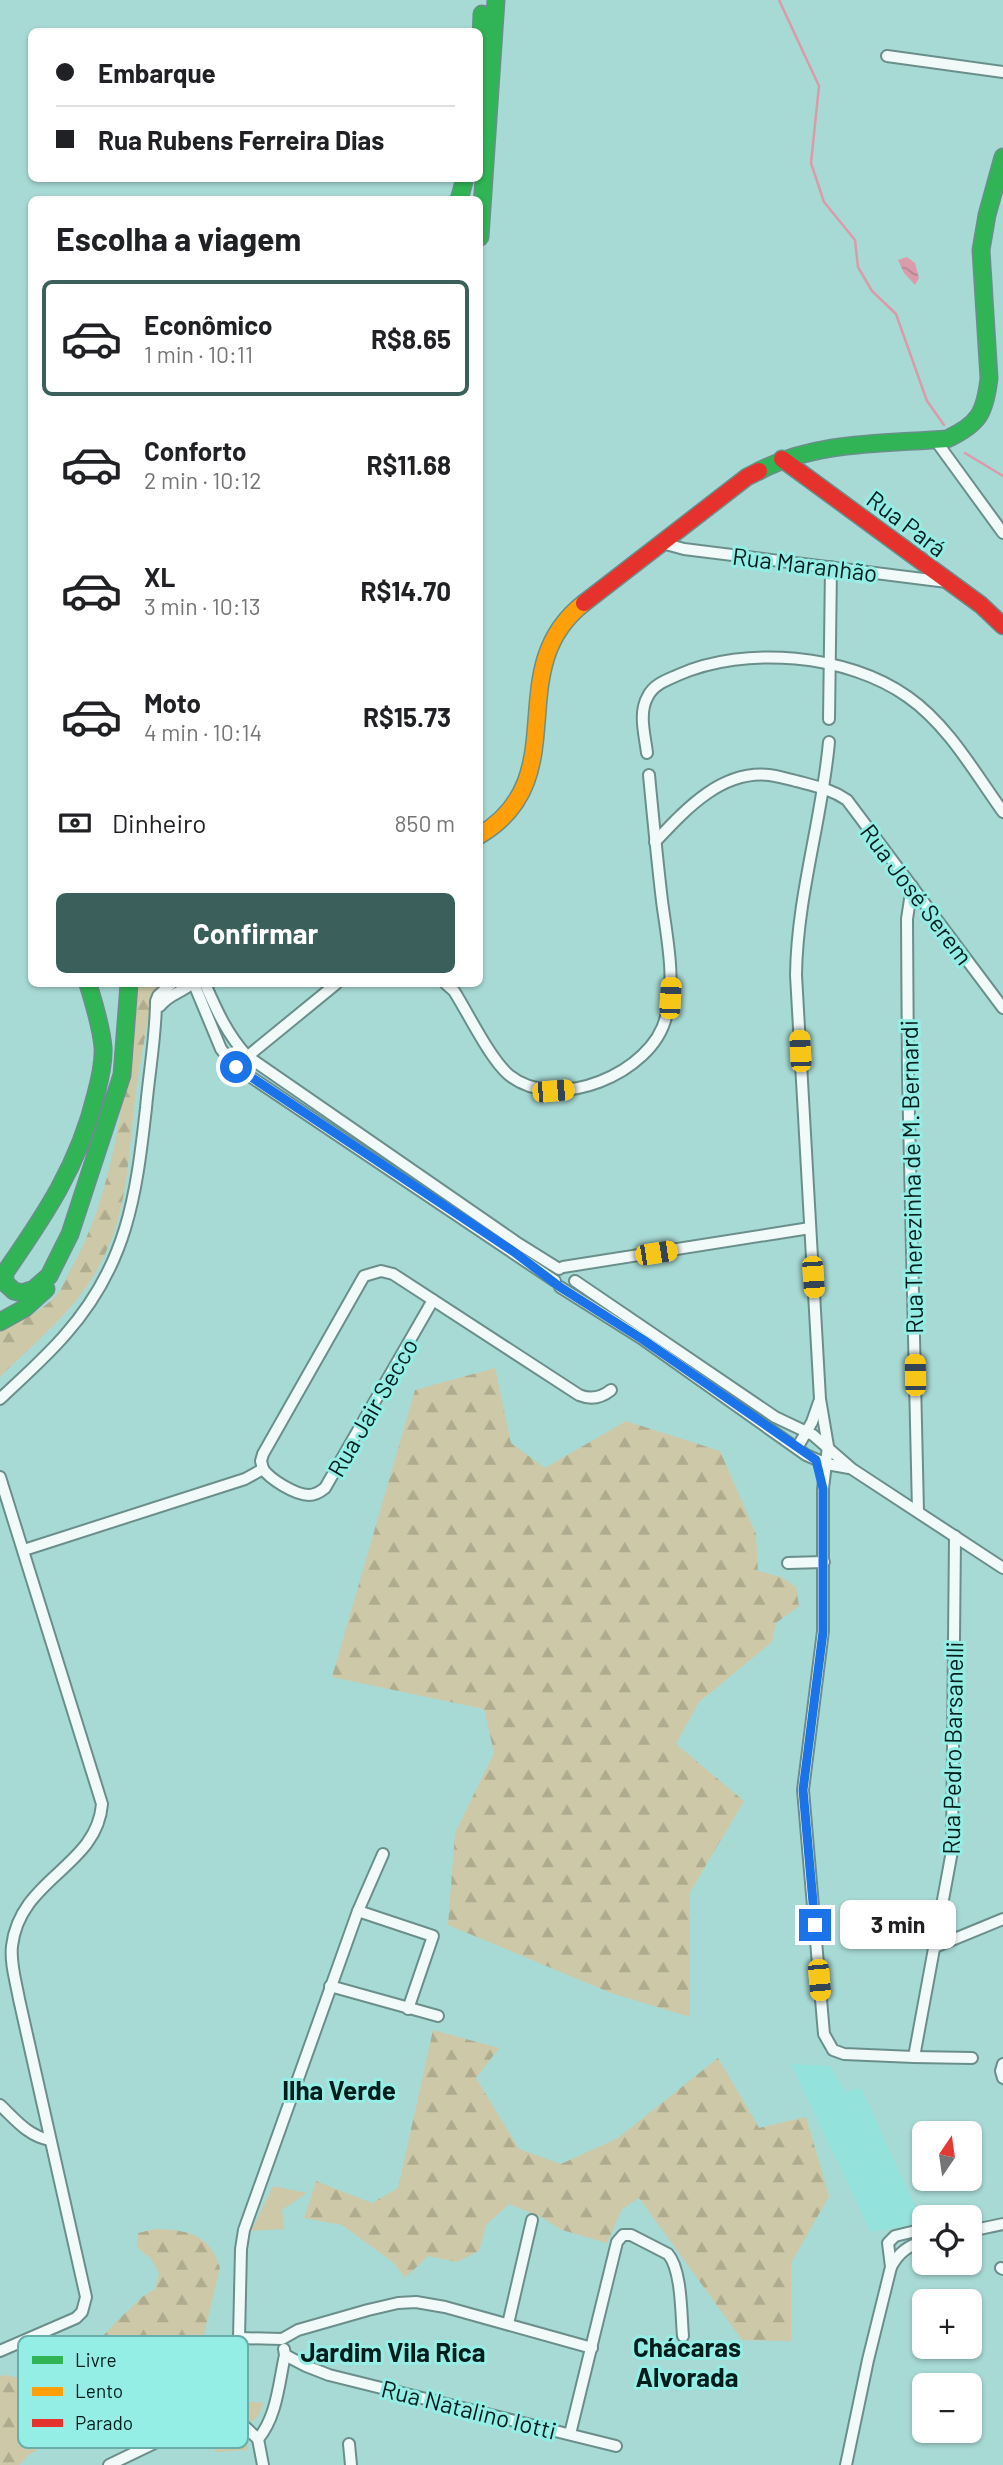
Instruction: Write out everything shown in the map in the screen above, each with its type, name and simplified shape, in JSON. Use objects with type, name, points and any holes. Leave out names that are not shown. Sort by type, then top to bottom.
[{"type":"main road","points":[[482,28],[483,0]]},
{"type":"main road","points":[[483,196],[495,0]]},
{"type":"main road","points":[[483,833],[503,820],[525,788],[536,745],[540,676],[545,654],[554,635],[576,609],[747,477],[782,459],[820,449],[947,439],[964,431],[976,421],[984,405],[989,365],[981,248],[1003,157]]},
{"type":"main road","name":"Rua Pará","points":[[782,459],[981,605],[1003,626]]},
{"type":"main road","points":[[0,1264],[28,1228],[56,1182],[86,1111],[101,1035],[89,987]]},
{"type":"main road","points":[[102,987],[103,1062],[84,1137],[54,1201],[4,1274],[6,1284],[14,1291],[27,1292],[41,1285],[49,1276],[77,1215],[122,1075],[127,987]]},
{"type":"main road","points":[[0,1322],[38,1299],[66,1259],[89,1194],[108,1116]]},
{"type":"street","points":[[887,56],[1003,72]]},
{"type":"street","points":[[936,441],[1003,533]]},
{"type":"street","name":"Rua Maranhão","points":[[662,543],[684,549],[949,582]]},
{"type":"street","points":[[829,719],[831,567]]},
{"type":"street","points":[[647,753],[642,717],[648,695],[656,685],[692,669],[728,660],[789,658],[830,664],[887,684],[929,713],[1003,812]]},
{"type":"street","points":[[829,742],[825,788],[801,902],[796,940],[820,1399],[828,1447],[823,1489],[824,1562],[820,1669],[803,1790],[824,2034],[833,2050],[844,2054],[972,2058]]},
{"type":"street","points":[[450,987],[507,1073],[524,1084],[541,1090],[571,1090],[591,1085],[621,1070],[646,1052],[657,1038],[666,1019],[671,974],[649,775]]},
{"type":"street","points":[[655,842],[701,798],[739,777],[769,775],[825,788]]},
{"type":"street","name":"Rua José Serem","points":[[825,788],[847,800],[1003,1008]]},
{"type":"street","name":"Rua Therezinha de M. Bernardi","points":[[912,886],[907,919],[908,1062],[918,1511]]},
{"type":"street","points":[[0,1399],[77,1321],[100,1286],[118,1249],[131,1211],[139,1172],[158,996],[168,987]]},
{"type":"street","points":[[156,1011],[169,995],[188,987]]},
{"type":"street","points":[[191,987],[202,1001],[221,1049],[236,1067],[642,1339],[797,1448],[816,1460],[852,1469]]},
{"type":"street","points":[[206,987],[221,1021],[247,1056],[519,1244],[561,1268],[572,1270],[576,1280],[594,1293],[775,1417],[828,1447],[852,1469],[1003,1567]]},
{"type":"street","points":[[236,1067],[332,987]]},
{"type":"street","points":[[558,1284],[555,1274],[561,1268],[810,1228]]},
{"type":"street","points":[[558,1284],[568,1288],[604,1262]]},
{"type":"street","points":[[24,1550],[246,1479],[263,1469],[261,1461],[264,1454],[364,1276],[375,1271],[387,1272],[579,1395],[598,1398],[611,1390]]},
{"type":"street","points":[[587,1303],[594,1293]]},
{"type":"street","name":"Rua Jair Secco","points":[[263,1469],[269,1476],[300,1493],[314,1494],[325,1488],[433,1300]]},
{"type":"street","points":[[797,1448],[815,1416],[820,1399]]},
{"type":"street","points":[[816,1460],[823,1489]]},
{"type":"street","points":[[0,1477],[103,1804],[91,1839],[32,1898],[17,1924],[12,1952],[19,2000],[86,2297],[85,2305],[76,2318],[35,2336]]},
{"type":"street","name":"Rua Pedro Barsanelli","points":[[914,2057],[953,1851],[955,1536]]},
{"type":"street","points":[[788,1563],[824,1562]]},
{"type":"street","points":[[239,2336],[241,2249],[244,2230],[330,1986],[383,1854]]},
{"type":"street","points":[[358,1911],[433,1936],[408,2009]]},
{"type":"street","points":[[935,1947],[1003,1919]]},
{"type":"street","points":[[330,1986],[439,2016]]},
{"type":"street","points":[[0,2105],[28,2132],[50,2140]]},
{"type":"street","points":[[508,2324],[532,2220]]},
{"type":"street","points":[[982,2228],[1003,2224]]},
{"type":"street","points":[[891,2267],[888,2243],[895,2236],[912,2232]]},
{"type":"street","points":[[570,2434],[617,2242],[623,2235],[631,2235],[668,2254],[672,2259],[683,2336]]},
{"type":"street","points":[[846,2465],[867,2360],[891,2267],[897,2256],[912,2246]]},
{"type":"street","points":[[248,2338],[282,2339],[298,2330],[398,2303],[416,2302],[444,2307],[592,2348]]},
{"type":"street","points":[[258,2439],[266,2430],[272,2415],[285,2355],[282,2339]]},
{"type":"street","points":[[0,2351],[18,2343]]},
{"type":"street","name":"Rua Natalino Iotti","points":[[285,2355],[306,2367],[329,2375],[616,2446]]},
{"type":"street","points":[[248,2430],[258,2439],[263,2465]]},
{"type":"street","points":[[349,2444],[351,2465]]},
{"type":"street","points":[[109,2465],[144,2448]]},
{"type":"shaded area","points":[[791,2064],[830,2066],[846,2092],[861,2088],[915,2205],[912,2205],[912,2225],[871,2232]]},
{"type":"green space","points":[[137,987],[161,987],[151,1004],[137,1087],[125,1187],[107,1250],[77,1299],[0,1377],[0,1330],[36,1312],[57,1294],[87,1237],[110,1167],[129,1056]]},
{"type":"green space","points":[[495,1368],[511,1443],[545,1468],[626,1421],[720,1451],[756,1534],[758,1571],[781,1577],[796,1587],[799,1606],[776,1623],[772,1642],[699,1702],[676,1744],[744,1801],[690,1892],[690,2017],[611,1993],[448,1925],[455,1833],[494,1753],[484,1709],[332,1677],[415,1390]]},
{"type":"green space","points":[[433,2030],[499,2048],[476,2078],[519,2149],[561,2164],[618,2138],[718,2058],[759,2128],[806,2117],[829,2196],[791,2263],[791,2341],[742,2340],[639,2198],[622,2209],[607,2243],[562,2230],[539,2216],[509,2204],[486,2225],[479,2251],[457,2262],[428,2256],[405,2278],[394,2263],[342,2225],[304,2218],[316,2181],[372,2203],[398,2188]]},
{"type":"green space","points":[[273,2186],[307,2193],[282,2210],[284,2229],[251,2231]]},
{"type":"green space","points":[[156,2229],[188,2233],[204,2241],[216,2257],[220,2268],[204,2336],[103,2336],[142,2297],[155,2289],[159,2273],[151,2259],[137,2247],[138,2233]]},
{"type":"green space","points":[[0,2376],[18,2378],[18,2448],[40,2448],[19,2465],[0,2465]]},
{"type":"green space","points":[[248,2401],[264,2403],[258,2416],[248,2425]]},
{"type":"green space","points":[[215,2448],[248,2450],[215,2452]]},
{"type":"water","points":[[907,257],[915,263],[919,278],[915,285],[904,273],[898,260]]},
{"type":"waterway","points":[[779,0],[819,86],[811,163],[824,202],[855,240],[858,267],[872,291],[896,314],[927,401],[944,425]]},
{"type":"waterway","points":[[965,453],[1003,476]]},
{"type":"traffic: fast","points":[[483,196],[496,0]]},
{"type":"traffic: fast","points":[[481,28],[482,14]]},
{"type":"traffic: fast","points":[[759,471],[781,461],[827,449],[947,439],[966,428],[978,416],[985,400],[989,378],[981,250],[987,215],[1003,157]]},
{"type":"traffic: fast","points":[[460,196],[464,182]]},
{"type":"traffic: fast","points":[[89,987],[102,1039],[100,1076],[89,1120],[70,1167],[47,1210],[4,1274],[6,1284],[14,1291],[22,1293],[34,1289],[49,1276],[70,1234],[122,1075],[129,987]]},
{"type":"traffic: fast","points":[[0,1322],[25,1308],[46,1289]]},
{"type":"traffic: slow","points":[[483,833],[509,811],[525,784],[533,754],[539,690],[546,659],[559,630],[584,603]]},
{"type":"traffic: jam","points":[[782,459],[981,605],[1003,626]]},
{"type":"traffic: jam","points":[[584,603],[747,477],[759,471]]},
{"type":"district","name":"Ilha Verde","points":[[339,2089]]},
{"type":"district","name":"Jardim Vila Rica","points":[[393,2351]]},
{"type":"district","name":"Chácaras Alvorada","points":[[687,2361]]},
{"type":"route","points":[[236,1067],[514,1252],[557,1285],[642,1339],[816,1460],[823,1489],[823,1632],[803,1790],[815,1925]]}]
